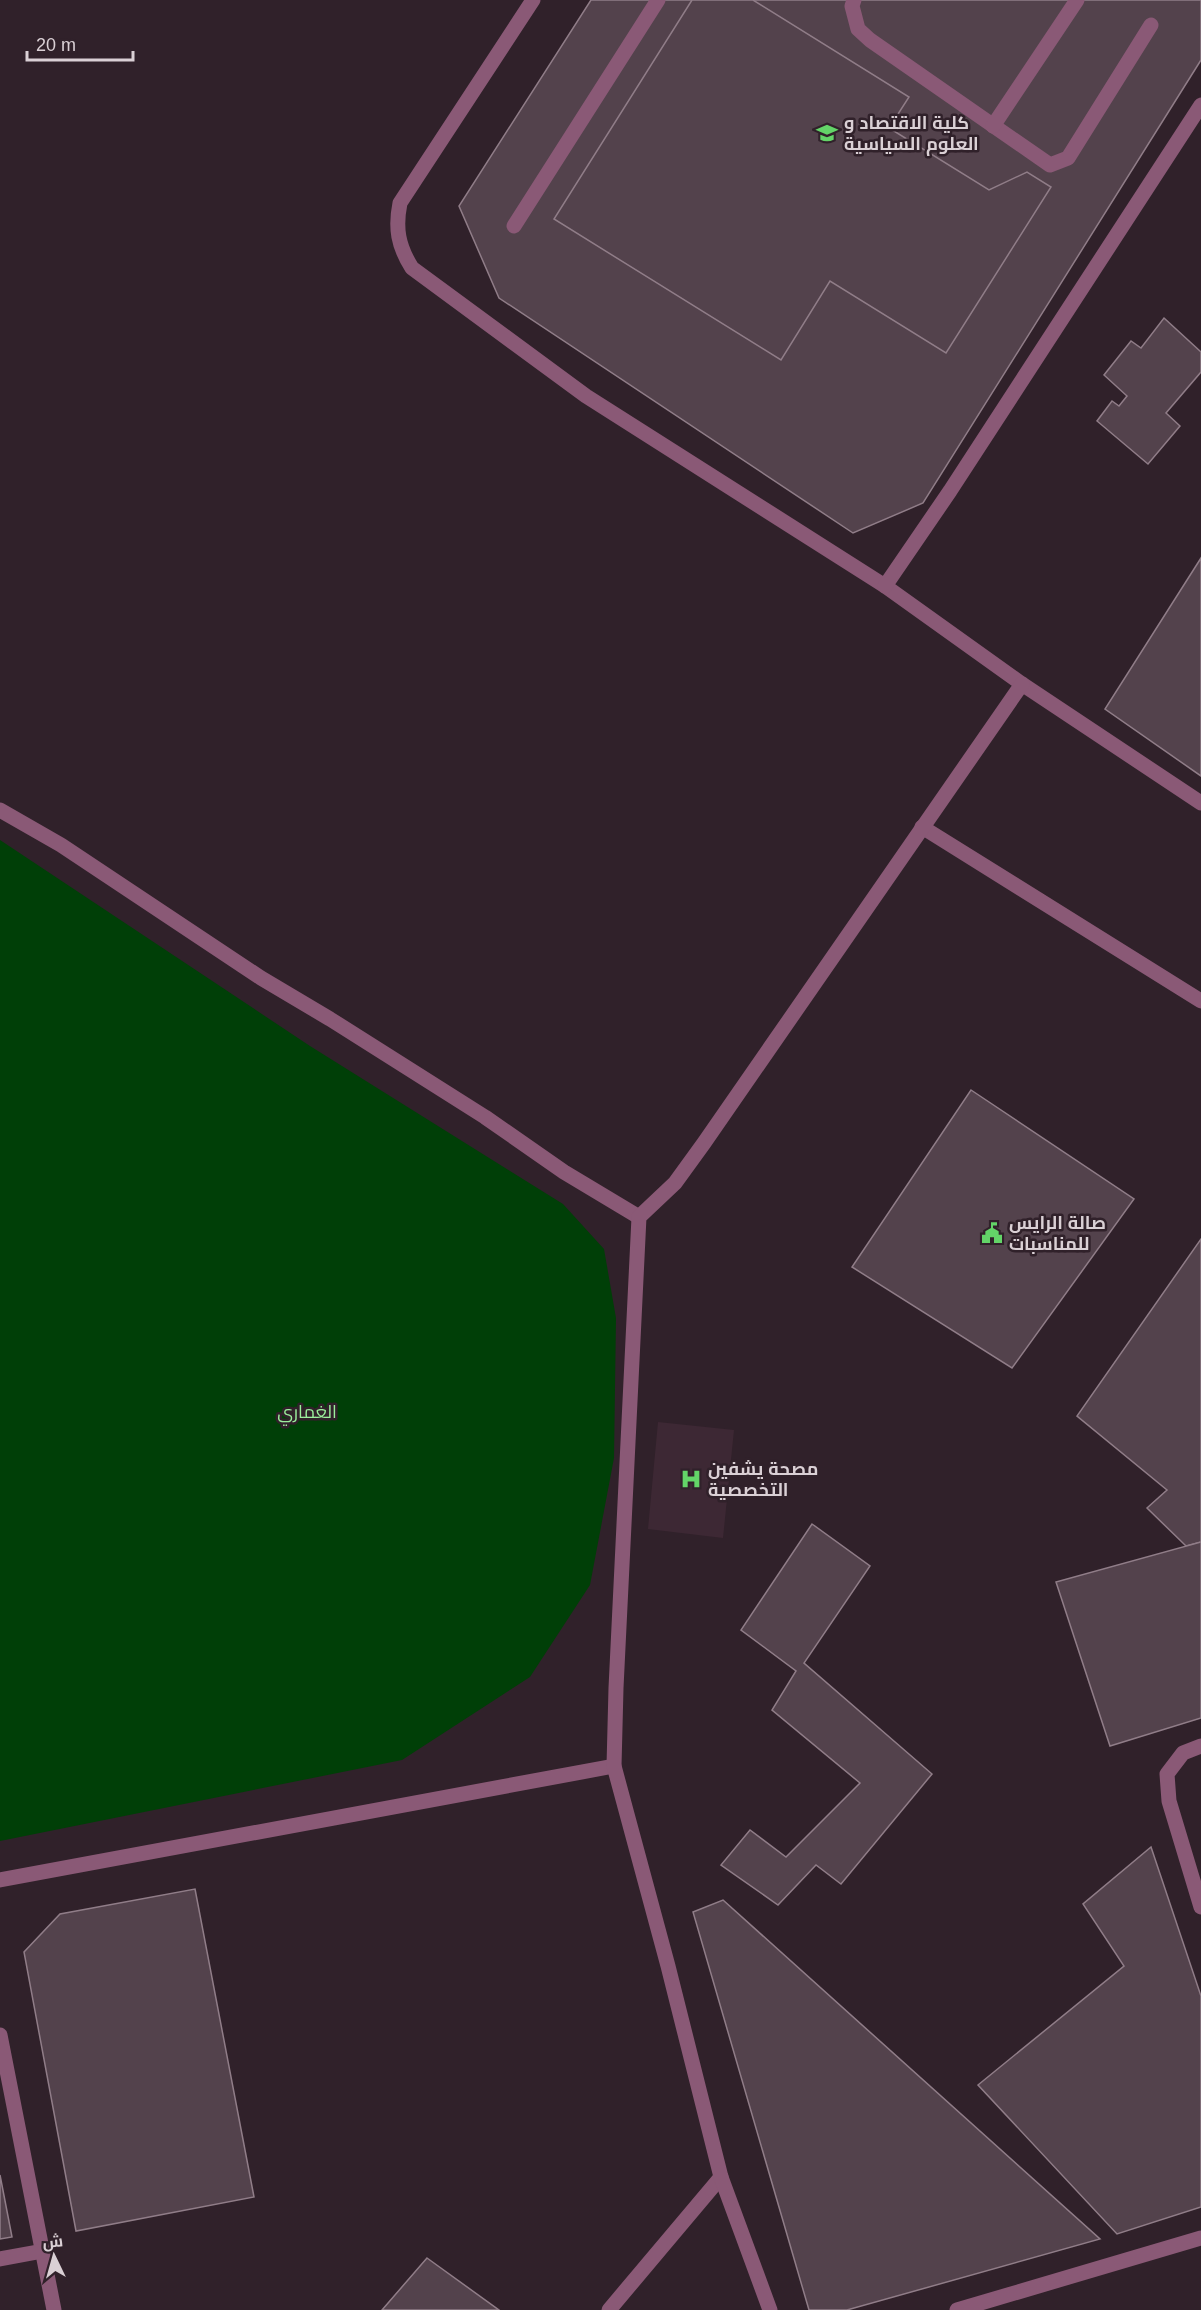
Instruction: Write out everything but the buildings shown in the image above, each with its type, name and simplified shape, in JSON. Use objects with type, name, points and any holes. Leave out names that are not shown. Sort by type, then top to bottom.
[{"type":"street","points":[[533,0],[400,203],[396,219],[398,238],[403,254],[412,268],[586,396],[885,586],[1022,684],[1201,803]]},
{"type":"street","points":[[514,226],[658,0]]},
{"type":"street","points":[[854,0],[852,6],[858,29],[870,40],[1050,165],[1068,158],[1151,25]]},
{"type":"street","points":[[993,126],[1077,0]]},
{"type":"street","points":[[885,586],[950,491],[1201,105]]},
{"type":"street","points":[[770,2310],[721,2176],[668,1966],[614,1767],[639,1217],[675,1183],[704,1143],[1022,684]]},
{"type":"street","points":[[0,810],[61,846],[261,978],[485,1117],[564,1172],[639,1217]]},
{"type":"street","points":[[921,827],[1201,1001]]},
{"type":"street","points":[[1201,1746],[1183,1753],[1167,1774],[1169,1801],[1201,1907]]},
{"type":"street","points":[[0,1880],[614,1767]]},
{"type":"street","points":[[0,2035],[54,2310]]},
{"type":"street","points":[[609,2310],[721,2176]]},
{"type":"street","points":[[957,2310],[1201,2238]]},
{"type":"street","points":[[0,2259],[43,2251]]},
{"type":"shaded area","name":"مصحة يشفين التخصصية","points":[[658,1422],[734,1430],[723,1538],[648,1529]]},
{"type":"green space","name":"الغماري","points":[[0,840],[310,1046],[563,1204],[604,1249],[616,1318],[614,1458],[590,1585],[530,1677],[402,1760],[0,1841]]},
{"type":"place","name":"كلية الاقتصاد و العلوم السياسية","points":[[827,133]]},
{"type":"place","name":"صالة الرايس للمناسبات","points":[[992,1233]]},
{"type":"place","name":"مصحة يشفين التخصصية","points":[[691,1479]]}]
